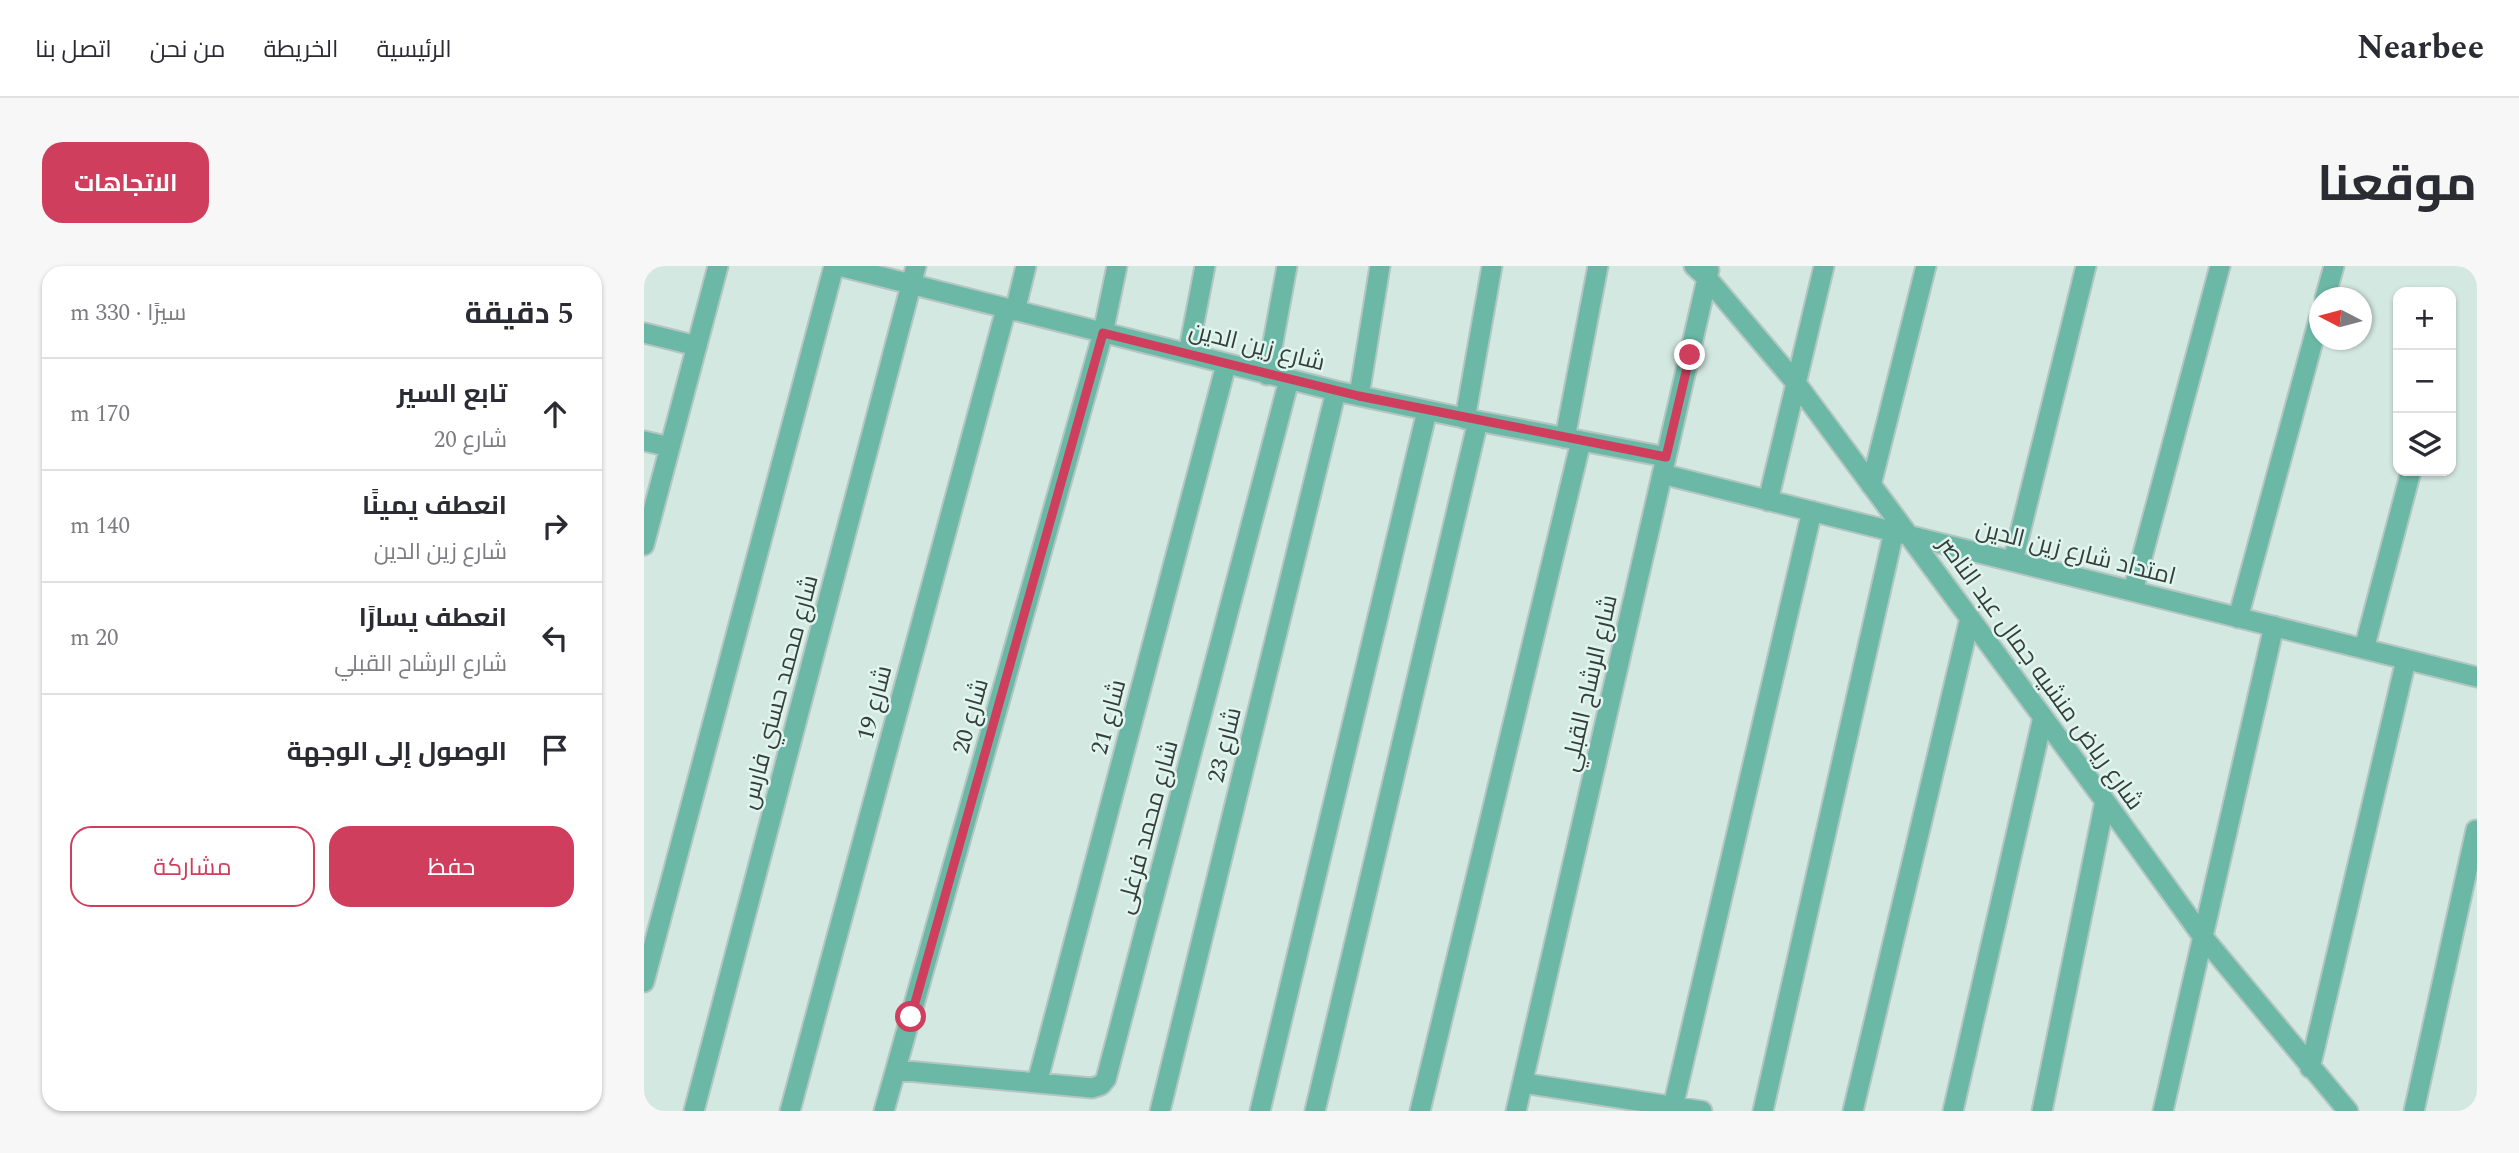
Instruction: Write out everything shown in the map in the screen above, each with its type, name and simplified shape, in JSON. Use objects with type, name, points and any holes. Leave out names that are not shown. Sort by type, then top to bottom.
[{"type":"street","points":[[644,545],[718,266]]},
{"type":"street","points":[[644,982],[836,266]]},
{"type":"street","name":"شارع زين الدين","points":[[836,266],[914,275],[1010,310],[1336,391],[1573,440],[1664,466]]},
{"type":"street","name":"شارع 19","points":[[790,1111],[1010,310],[1026,266]]},
{"type":"street","name":"شارع 20","points":[[884,1111],[1103,333],[1117,266]]},
{"type":"street","points":[[1188,354],[1205,266]]},
{"type":"street","points":[[1267,375],[1287,266]]},
{"type":"street","points":[[1359,396],[1380,266]]},
{"type":"street","points":[[1315,1111],[1472,420],[1492,266]]},
{"type":"street","points":[[1420,1111],[1573,440],[1598,266]]},
{"type":"street","points":[[1768,501],[1824,266]]},
{"type":"street","points":[[1871,485],[1926,266]]},
{"type":"street","points":[[2013,561],[2087,266]]},
{"type":"street","points":[[2133,591],[2220,266]]},
{"type":"street","points":[[2328,287],[2334,266]]},
{"type":"street","name":"شارع رياض منشيه جمال عبد الناصر","points":[[1704,270],[1796,383],[1871,485],[1902,534],[1970,618],[2203,937],[2348,1111]]},
{"type":"street","name":"شارع الرشاح القبلي","points":[[1516,1111],[1664,466],[1704,270]]},
{"type":"street","name":"شارع محمد حسني فارس","points":[[694,1111],[914,275]]},
{"type":"street","points":[[644,332],[696,346]]},
{"type":"street","points":[[2238,618],[2311,350]]},
{"type":"street","name":"شارع 21","points":[[1037,1083],[1226,365]]},
{"type":"street","name":"شارع محمد فرغلى","points":[[896,1070],[1092,1088],[1107,1079],[1289,380]]},
{"type":"street","name":"شارع 23","points":[[1160,1111],[1336,391]]},
{"type":"street","points":[[1260,1111],[1427,411]]},
{"type":"street","points":[[644,441],[670,447]]},
{"type":"street","name":"امتداد شارع زين الدين","points":[[1664,466],[1768,501],[2477,677]]},
{"type":"street","points":[[2364,649],[2410,476]]},
{"type":"street","points":[[1673,1107],[1812,511]]},
{"type":"street","points":[[1763,1111],[1902,534]]},
{"type":"street","points":[[1853,1111],[1970,618]]},
{"type":"street","points":[[2163,1111],[2274,626]]},
{"type":"street","points":[[2310,1068],[2406,660]]},
{"type":"street","points":[[1953,1111],[2043,717]]},
{"type":"street","points":[[2042,1111],[2105,801]]},
{"type":"street","points":[[2414,1111],[2476,830]]},
{"type":"street","points":[[1522,1083],[1702,1111]]},
{"type":"route","points":[[911,1017],[1103,333],[1359,396],[1666,457],[1690,355]]}]
